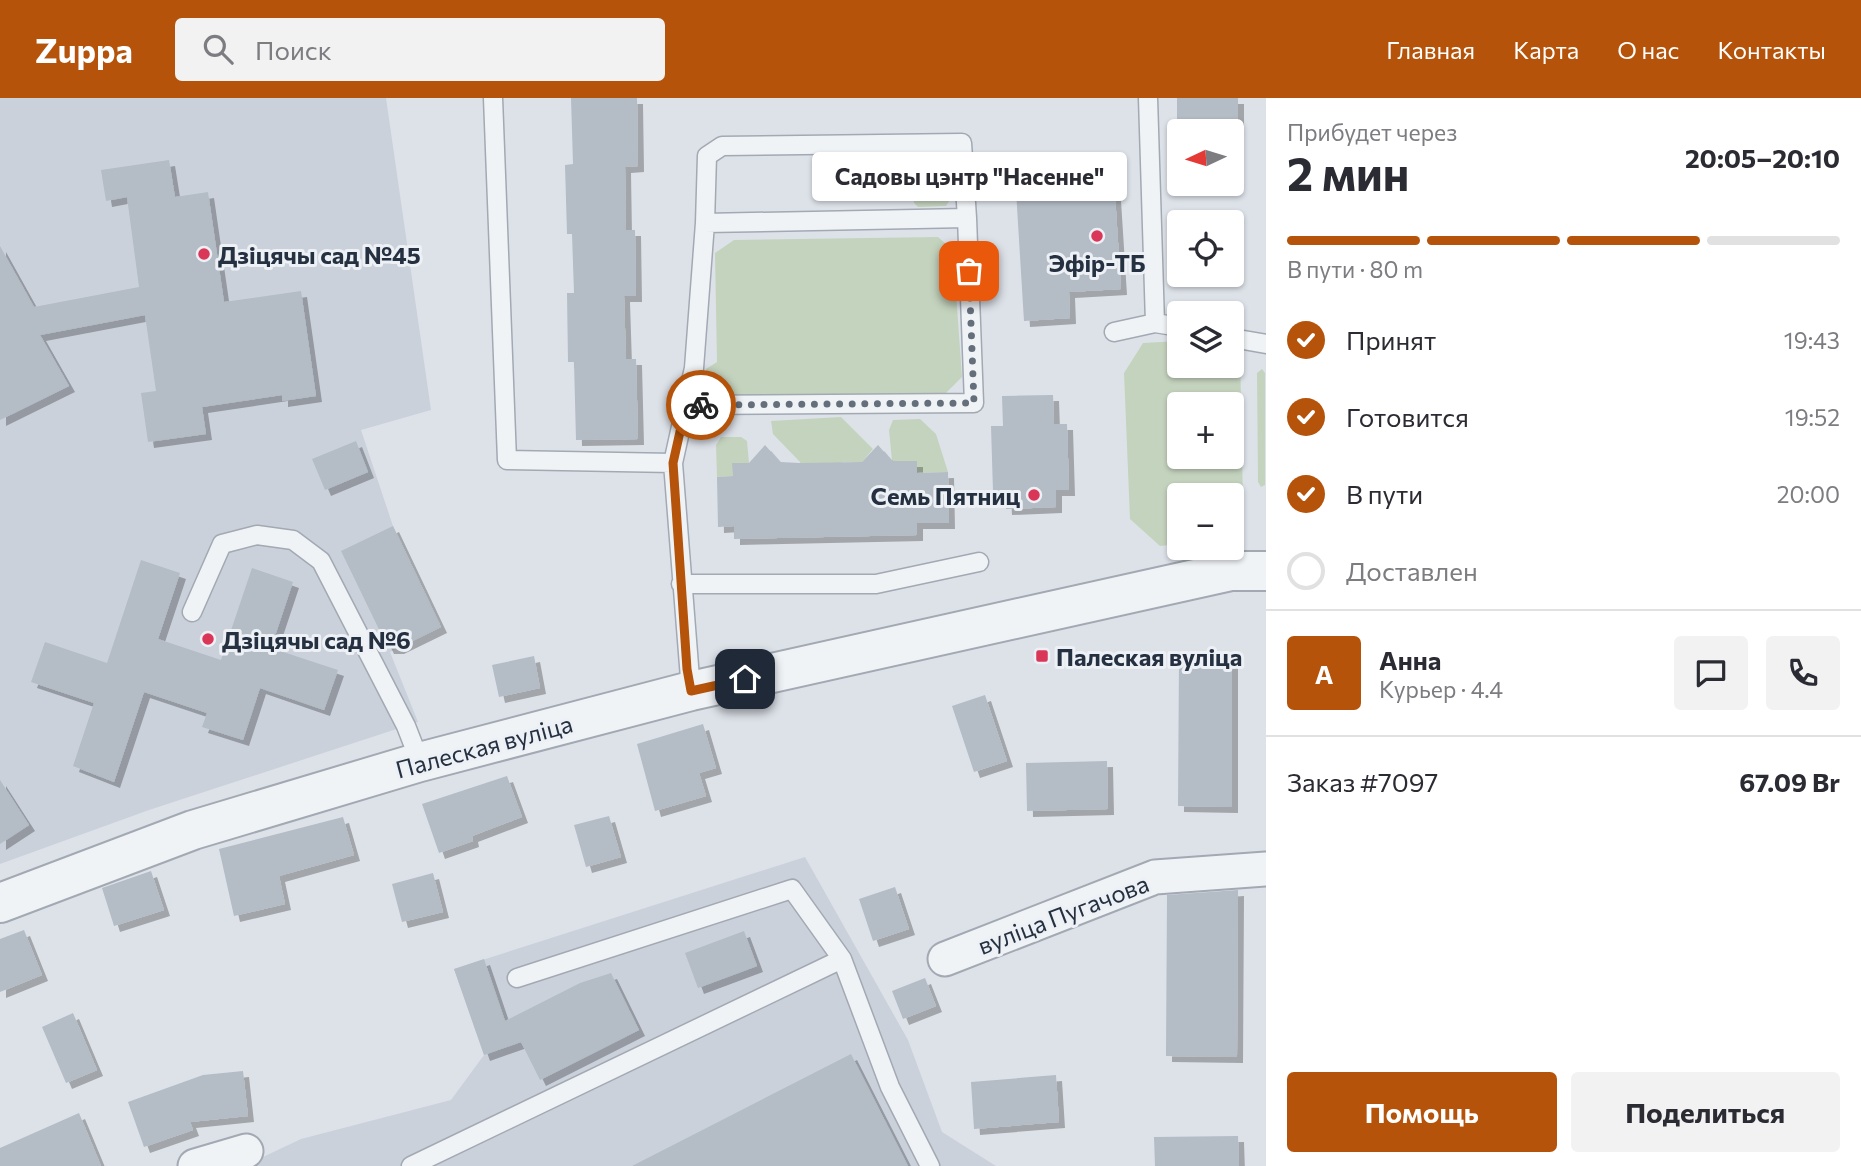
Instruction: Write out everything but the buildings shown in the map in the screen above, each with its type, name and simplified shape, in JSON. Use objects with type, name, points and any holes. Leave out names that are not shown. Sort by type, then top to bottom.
[{"type":"street","name":"Палеская вуліца","points":[[0,904],[193,830],[420,762],[691,691],[1231,571],[1266,571]]},
{"type":"street","name":"вуліца Пугачова","points":[[945,959],[1156,877],[1266,869]]},
{"type":"street","points":[[195,1166],[246,1151]]},
{"type":"lane","points":[[493,98],[507,460],[673,463]]},
{"type":"lane","points":[[1148,98],[1155,323]]},
{"type":"lane","points":[[686,405],[974,403],[962,143],[722,146],[707,156],[705,223],[694,368],[673,463],[691,691]]},
{"type":"lane","points":[[705,223],[967,218]]},
{"type":"lane","points":[[1114,332],[1155,323],[1167,325]]},
{"type":"lane","points":[[1244,340],[1266,344]]},
{"type":"lane","points":[[192,612],[222,544],[257,535],[293,540],[321,561],[406,726],[420,762]]},
{"type":"lane","points":[[681,584],[876,584],[979,562]]},
{"type":"lane","points":[[517,978],[792,889],[842,959],[890,1087],[930,1166]]},
{"type":"lane","points":[[411,1166],[842,959]]},
{"type":"shaded area","points":[[0,98],[386,98],[431,410],[361,430],[393,526],[441,627],[390,652],[418,722],[149,810],[0,864]]},
{"type":"shaded area","points":[[805,857],[908,1040],[942,1132],[996,1166],[244,1166],[301,1139],[451,1100],[484,1055],[454,969]]},
{"type":"green space","points":[[941,162],[948,166],[951,198],[946,206],[918,207],[914,203],[912,169],[916,163]]},
{"type":"green space","points":[[938,237],[953,250],[962,377],[945,394],[715,397],[703,390],[706,369],[717,362],[715,253],[734,240]]},
{"type":"green space","points":[[1167,342],[1167,378],[1241,378],[1241,392],[1167,392],[1167,469],[1242,469],[1243,483],[1167,483],[1167,545],[1160,546],[1130,519],[1124,373],[1143,343]]},
{"type":"green space","points":[[1262,369],[1265,373],[1265,485],[1261,487],[1258,482],[1257,373]]},
{"type":"green space","points":[[841,417],[873,449],[862,462],[844,462],[800,475],[800,462],[773,434],[771,421]]},
{"type":"green space","points":[[920,419],[936,434],[948,472],[917,473],[916,461],[892,461],[889,430],[893,420]]},
{"type":"green space","points":[[721,437],[741,437],[747,441],[749,463],[733,463],[733,476],[717,477],[716,445]]},
{"type":"way so far","points":[[701,405],[974,403],[969,271]]},
{"type":"place","name":"Эфір-ТБ","points":[[1097,236]]},
{"type":"place","name":"Дзіцячы сад №45","points":[[204,254]]},
{"type":"place","name":"Садовы цэнтр \"Насенне\"","points":[[969,271]]},
{"type":"place","name":"Семь Пятниц","points":[[1034,495]]},
{"type":"place","name":"Дзіцячы сад №6","points":[[208,639]]},
{"type":"place","name":"Палеская вуліца","points":[[1042,656]]},
{"type":"route","points":[[701,405],[686,405],[673,463],[687,669],[691,691],[745,679]]}]
